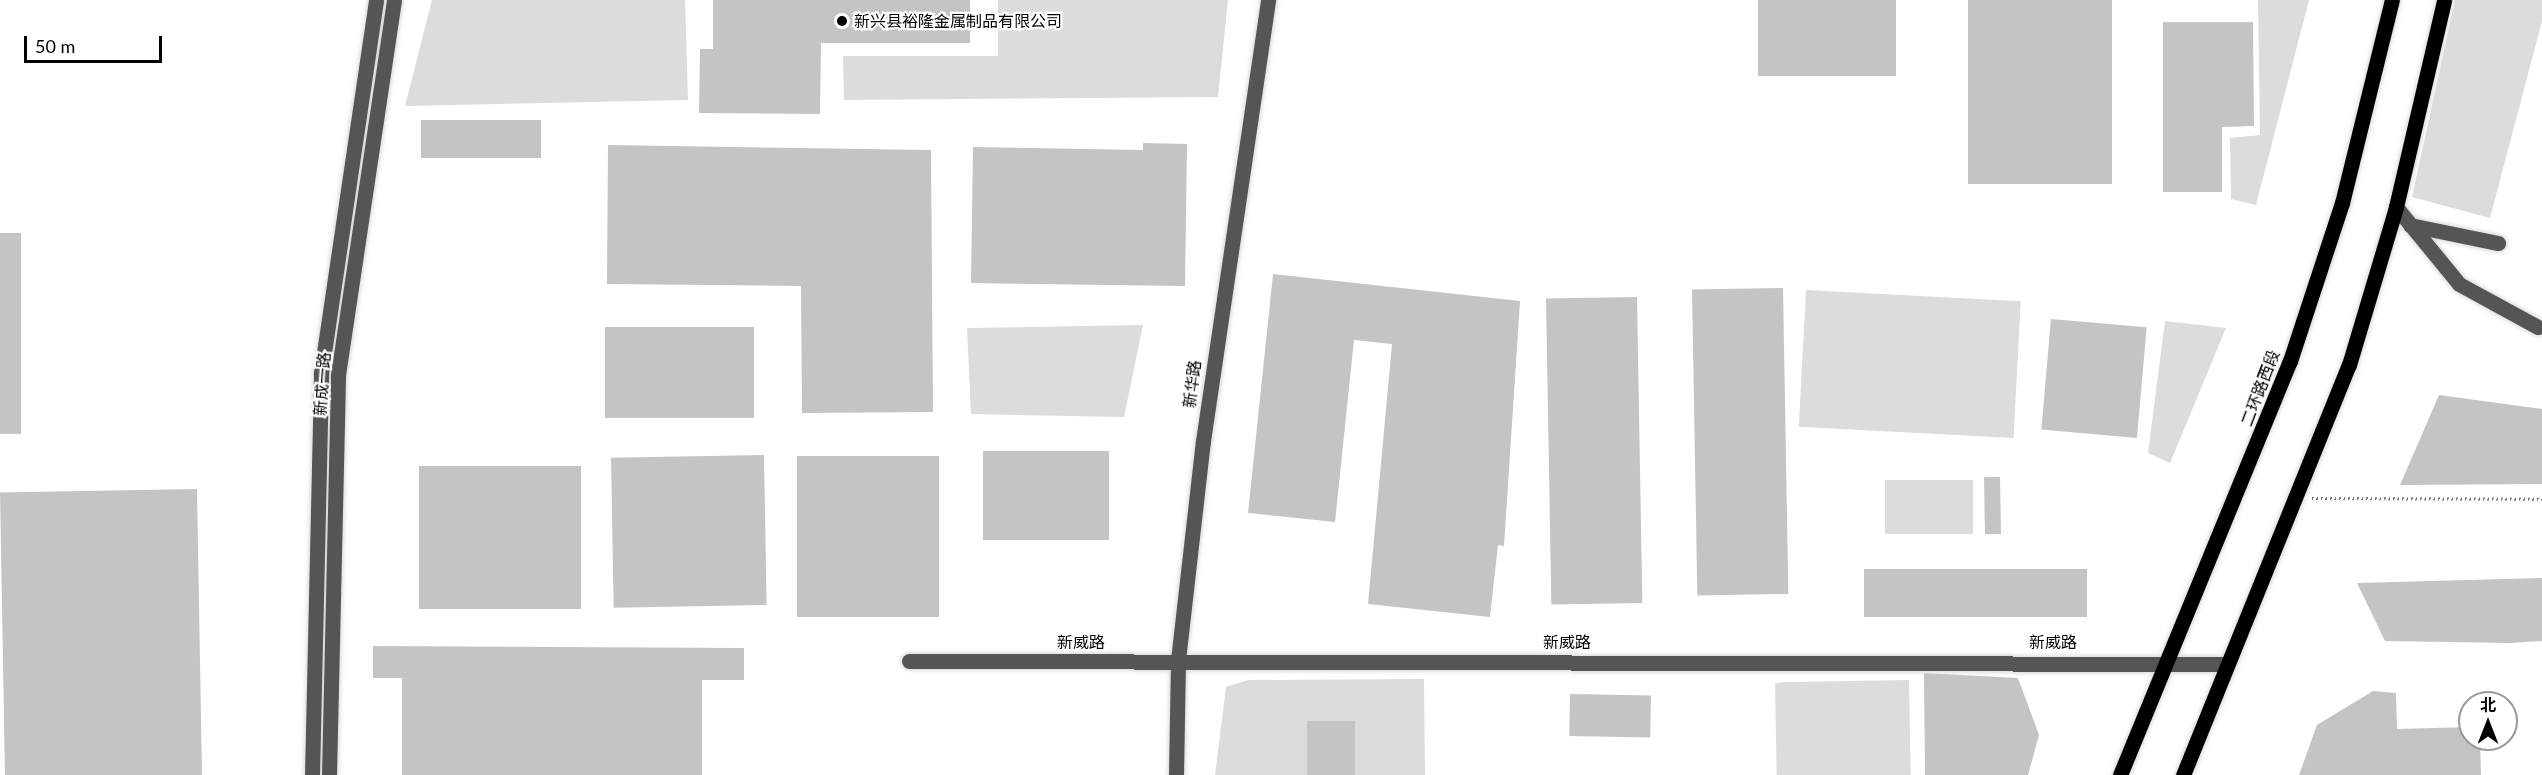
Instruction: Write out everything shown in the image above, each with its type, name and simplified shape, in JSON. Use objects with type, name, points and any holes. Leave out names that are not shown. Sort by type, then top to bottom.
[{"type":"main road","name":"二环路西段","points":[[2120,775],[2290,361],[2342,203],[2392,0]]},
{"type":"main road","points":[[2182,775],[2226,664],[2298,498],[2349,364],[2396,207],[2444,0]]},
{"type":"street","name":"新成一路","points":[[312,775],[321,373],[376,0]]},
{"type":"street","name":"新成一路","points":[[329,775],[338,375],[394,0]]},
{"type":"street","name":"新华路","points":[[1176,775],[1178,660],[1213,362],[1268,0]]},
{"type":"street","points":[[2396,207],[2459,284],[2538,327]]},
{"type":"street","points":[[2410,225],[2498,243]]},
{"type":"street","name":"新威路","points":[[909,660],[2166,661],[2226,664]]},
{"type":"path","points":[[2298,498],[2542,499]]},
{"type":"shaded area","points":[[432,0],[685,0],[688,100],[405,106]]},
{"type":"shaded area","points":[[998,0],[1228,0],[1218,97],[844,100],[843,56],[998,56]]},
{"type":"shaded area","points":[[2258,0],[2309,0],[2256,205],[2231,199],[2230,138],[2260,135]]},
{"type":"shaded area","points":[[2455,0],[2542,0],[2542,21],[2490,218],[2412,197]]},
{"type":"shaded area","points":[[1806,290],[2021,301],[2014,438],[1799,427]]},
{"type":"shaded area","points":[[2165,321],[2226,328],[2170,463],[2148,453]]},
{"type":"shaded area","points":[[1143,325],[1124,417],[971,414],[967,328]]},
{"type":"shaded area","points":[[1885,480],[1973,480],[1973,534],[1885,534]]},
{"type":"shaded area","points":[[1424,679],[1425,775],[1215,775],[1226,687],[1248,680]]},
{"type":"shaded area","points":[[1909,680],[1911,775],[1777,775],[1775,682]]},
{"type":"building","points":[[713,0],[970,0],[970,43],[821,43],[820,114],[699,113],[700,49],[713,49]]},
{"type":"building","points":[[1758,0],[1896,0],[1896,76],[1758,76]]},
{"type":"building","points":[[1968,0],[2112,0],[2112,184],[1968,184]]},
{"type":"building","points":[[2163,22],[2253,22],[2254,126],[2222,127],[2222,192],[2163,192]]},
{"type":"building","points":[[421,120],[541,120],[541,158],[421,158]]},
{"type":"building","points":[[1143,143],[1187,144],[1185,286],[971,283],[973,147],[1143,150]]},
{"type":"building","points":[[608,145],[931,150],[933,412],[802,413],[801,286],[607,284]]},
{"type":"building","points":[[0,233],[21,233],[21,434],[0,434]]},
{"type":"building","points":[[1273,274],[1520,301],[1504,546],[1498,545],[1490,617],[1368,604],[1392,344],[1354,340],[1335,522],[1248,513]]},
{"type":"building","points":[[1783,288],[1788,594],[1697,596],[1692,290]]},
{"type":"building","points":[[1637,297],[1642,603],[1551,605],[1546,299]]},
{"type":"building","points":[[2051,319],[2147,327],[2137,438],[2041,430]]},
{"type":"building","points":[[605,327],[754,327],[754,418],[605,418]]},
{"type":"building","points":[[2439,395],[2542,409],[2542,484],[2400,485]]},
{"type":"building","points":[[983,451],[1109,451],[1109,540],[983,540]]},
{"type":"building","points":[[764,455],[767,605],[614,608],[611,458]]},
{"type":"building","points":[[797,456],[939,456],[939,617],[797,617]]},
{"type":"building","points":[[419,466],[581,466],[581,609],[419,609]]},
{"type":"building","points":[[1984,477],[2000,477],[2001,534],[1985,534]]},
{"type":"building","points":[[197,489],[202,775],[5,775],[0,492]]},
{"type":"building","points":[[1864,569],[2087,569],[2087,617],[1864,617]]},
{"type":"building","points":[[2542,578],[2542,641],[2510,643],[2385,641],[2357,583]]},
{"type":"building","points":[[373,646],[744,648],[744,680],[702,680],[702,775],[402,775],[402,678],[373,678]]},
{"type":"building","points":[[1924,673],[2018,678],[2039,735],[2028,775],[1925,775]]},
{"type":"building","points":[[2373,691],[2396,693],[2397,729],[2458,727],[2458,751],[2480,751],[2481,775],[2299,775],[2317,725]]},
{"type":"building","points":[[1570,694],[1651,695],[1650,737],[1569,736]]},
{"type":"building","points":[[1307,721],[1355,721],[1355,775],[1307,775]]},
{"type":"place","name":"新兴县裕隆金属制品有限公司","points":[[842,21]]}]
